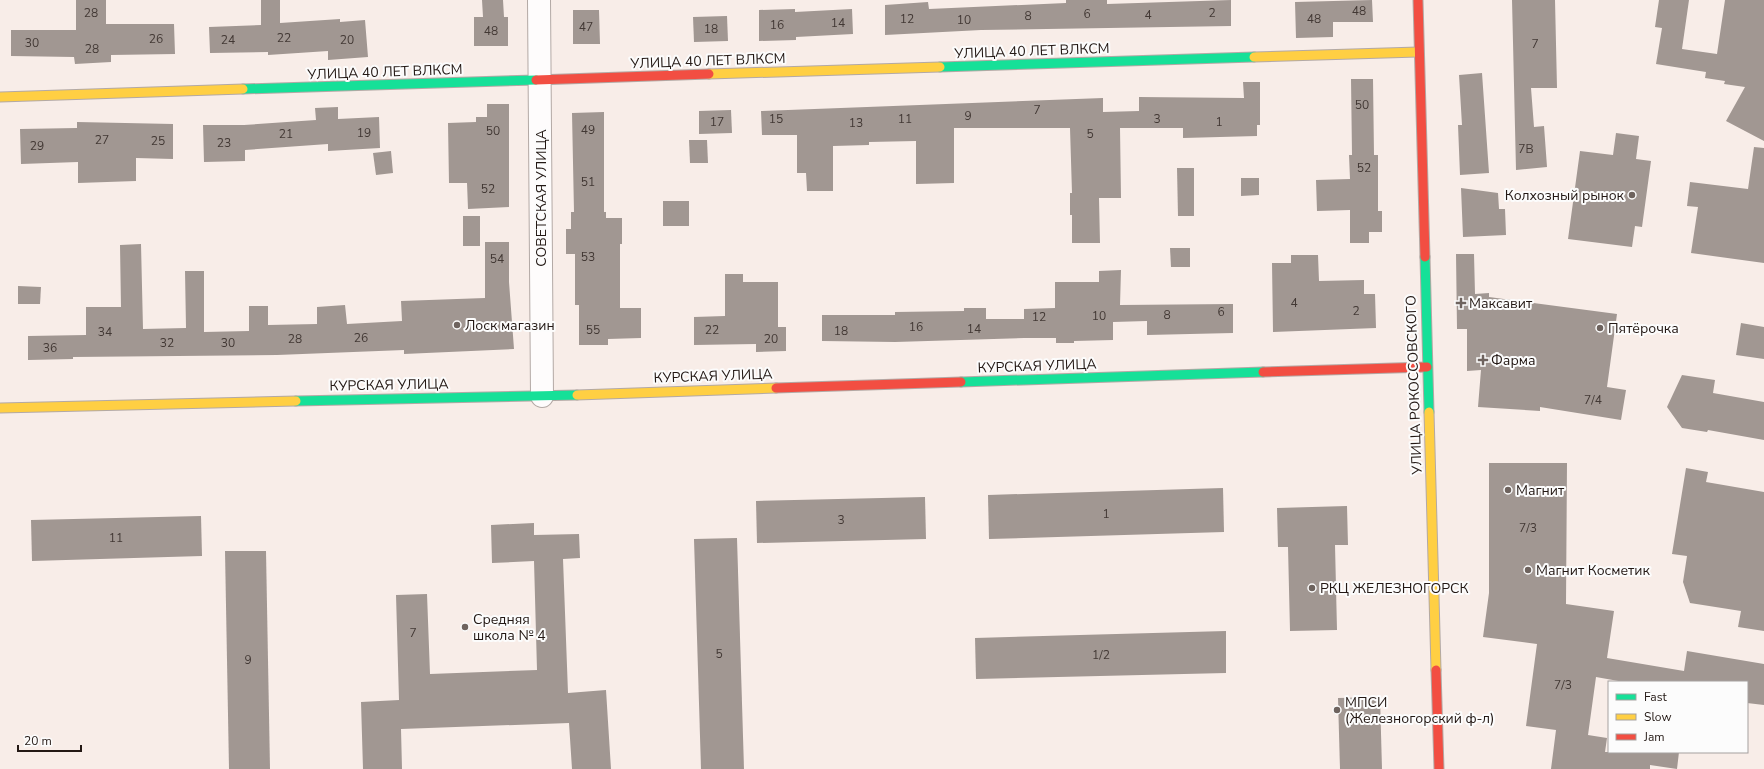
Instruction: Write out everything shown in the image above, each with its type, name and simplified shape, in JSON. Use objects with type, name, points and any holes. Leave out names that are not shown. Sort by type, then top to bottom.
[{"type":"main road","name":"УЛИЦА РОКОССОВСКОГО","points":[[1418,0],[1418,52],[1439,769]]},
{"type":"main road","name":"УЛИЦА 40 ЛЕТ ВЛКСМ","points":[[0,97],[1418,52]]},
{"type":"main road","name":"КУРСКАЯ УЛИЦА","points":[[0,408],[542,396],[1427,367]]},
{"type":"street","name":"СОВЕТСКАЯ УЛИЦА","points":[[539,0],[542,396]]},
{"type":"building","points":[[76,0],[106,0],[106,24],[174,24],[175,54],[111,55],[111,62],[75,64],[74,57],[11,56],[11,30],[76,30]]},
{"type":"building","points":[[261,0],[280,0],[280,23],[340,19],[340,22],[365,20],[368,57],[328,60],[328,51],[268,55],[268,52],[210,53],[209,27],[261,25]]},
{"type":"building","points":[[482,0],[503,0],[504,17],[508,17],[508,46],[474,46],[474,17],[483,17]]},
{"type":"building","points":[[1066,0],[1107,0],[1107,4],[1231,0],[1231,26],[981,30],[885,35],[885,5],[928,2],[929,9],[1066,3]]},
{"type":"building","points":[[1372,0],[1373,22],[1333,22],[1333,37],[1296,38],[1295,2]]},
{"type":"building","points":[[1512,0],[1555,0],[1557,88],[1531,88],[1534,127],[1544,126],[1547,167],[1516,170]]},
{"type":"building","points":[[1659,0],[1689,0],[1682,49],[1717,54],[1725,0],[1764,0],[1764,141],[1726,121],[1745,87],[1724,84],[1725,81],[1705,78],[1706,72],[1656,64],[1662,28],[1655,27]]},
{"type":"building","points":[[795,9],[795,12],[852,9],[853,34],[796,37],[796,40],[759,41],[759,10]]},
{"type":"building","points":[[573,10],[599,10],[600,44],[573,44]]},
{"type":"building","points":[[727,16],[728,41],[694,42],[693,17]]},
{"type":"building","points":[[1482,73],[1489,173],[1460,175],[1458,125],[1462,125],[1459,75]]},
{"type":"building","points":[[1351,79],[1373,79],[1374,155],[1378,155],[1378,211],[1382,211],[1382,232],[1369,232],[1369,243],[1350,243],[1350,210],[1317,211],[1316,180],[1350,179],[1349,155],[1352,155]]},
{"type":"building","points":[[1243,82],[1260,82],[1260,125],[1257,125],[1257,136],[1183,138],[1183,128],[1120,128],[1121,198],[1099,198],[1100,243],[1072,243],[1072,215],[1070,215],[1070,193],[1072,193],[1070,128],[954,128],[954,183],[916,184],[916,141],[869,142],[869,145],[833,146],[833,191],[807,191],[806,173],[797,173],[797,135],[762,135],[761,111],[1103,98],[1103,112],[1139,111],[1139,97],[1244,98]]},
{"type":"building","points":[[487,104],[509,104],[509,207],[468,209],[467,183],[449,183],[448,123],[476,122],[476,117],[487,117]]},
{"type":"building","points":[[338,107],[338,119],[379,117],[380,148],[328,151],[328,144],[245,150],[245,161],[204,162],[203,125],[244,125],[316,120],[315,108]]},
{"type":"building","points":[[731,110],[732,133],[699,134],[699,111]]},
{"type":"building","points":[[604,112],[604,212],[606,212],[606,218],[622,218],[622,244],[620,244],[620,308],[641,308],[641,338],[608,339],[608,345],[579,345],[579,305],[575,305],[575,254],[566,254],[566,229],[571,229],[571,212],[574,212],[572,113]]},
{"type":"building","points":[[77,122],[173,124],[173,159],[136,158],[136,181],[78,183],[78,162],[21,164],[20,129],[77,128]]},
{"type":"building","points":[[1616,133],[1639,136],[1636,159],[1651,161],[1642,227],[1635,226],[1632,247],[1568,239],[1580,151],[1613,155]]},
{"type":"building","points":[[689,140],[707,140],[708,163],[690,163]]},
{"type":"building","points":[[1754,147],[1764,148],[1764,263],[1691,253],[1698,207],[1687,206],[1690,182],[1748,189]]},
{"type":"building","points":[[391,151],[393,173],[376,175],[373,153]]},
{"type":"building","points":[[1177,168],[1194,168],[1194,216],[1178,216]]},
{"type":"building","points":[[1241,178],[1259,178],[1259,195],[1241,196]]},
{"type":"building","points":[[1461,188],[1498,193],[1499,209],[1505,209],[1506,235],[1463,237]]},
{"type":"building","points":[[663,201],[689,201],[689,226],[663,226]]},
{"type":"building","points":[[463,216],[480,216],[480,246],[463,246]]},
{"type":"building","points":[[485,242],[509,242],[509,282],[514,349],[404,354],[404,350],[277,355],[73,357],[73,359],[28,360],[28,336],[86,335],[86,307],[121,307],[120,245],[141,244],[143,329],[186,328],[185,271],[204,271],[204,332],[249,331],[249,306],[268,306],[268,325],[317,324],[317,307],[345,305],[347,324],[402,321],[401,301],[485,298]]},
{"type":"building","points":[[1170,248],[1190,248],[1190,267],[1171,267]]},
{"type":"building","points":[[1456,254],[1474,254],[1475,294],[1489,293],[1489,297],[1617,314],[1607,387],[1626,390],[1621,420],[1540,407],[1540,411],[1478,407],[1481,370],[1467,371],[1467,329],[1457,329]]},
{"type":"building","points":[[1291,255],[1318,255],[1319,281],[1364,280],[1364,294],[1375,294],[1376,328],[1273,332],[1272,263],[1291,263]]},
{"type":"building","points":[[1121,270],[1120,305],[1233,304],[1233,333],[1147,335],[1147,321],[1113,322],[1113,340],[1074,341],[1074,343],[1056,343],[1056,338],[895,342],[822,341],[822,315],[895,315],[895,312],[964,311],[964,308],[986,308],[986,319],[1024,319],[1024,309],[1055,308],[1055,282],[1099,282],[1099,271]]},
{"type":"building","points":[[725,274],[743,274],[743,282],[778,282],[778,327],[786,327],[786,351],[756,352],[756,344],[694,345],[694,317],[725,316]]},
{"type":"building","points":[[18,286],[41,287],[40,304],[18,304]]},
{"type":"building","points":[[1741,323],[1764,327],[1764,359],[1736,355]]},
{"type":"building","points":[[1682,375],[1715,380],[1713,393],[1764,402],[1764,440],[1708,430],[1707,432],[1682,428],[1667,407]]},
{"type":"building","points":[[1489,463],[1567,463],[1566,604],[1614,611],[1607,658],[1684,671],[1687,651],[1764,664],[1764,705],[1748,703],[1748,681],[1618,681],[1596,677],[1588,735],[1607,738],[1605,752],[1608,753],[1679,753],[1677,769],[1650,765],[1650,769],[1551,769],[1556,730],[1526,726],[1537,644],[1483,637],[1489,593]]},
{"type":"building","points":[[1686,468],[1708,472],[1706,482],[1764,492],[1764,631],[1738,627],[1741,611],[1690,603],[1683,582],[1687,556],[1672,554]]},
{"type":"building","points":[[1223,488],[1224,532],[989,539],[988,495]]},
{"type":"building","points":[[925,497],[926,539],[757,543],[756,501]]},
{"type":"building","name":"РКЦ ЖЕЛЕЗНОГОРСК","points":[[1347,506],[1348,545],[1335,545],[1337,630],[1290,631],[1288,547],[1278,547],[1277,508]]},
{"type":"building","points":[[201,516],[202,556],[32,561],[31,520]]},
{"type":"building","points":[[534,523],[534,535],[579,534],[580,558],[563,559],[568,693],[606,690],[611,769],[572,769],[569,723],[401,729],[402,769],[363,769],[361,702],[399,700],[396,595],[427,594],[430,674],[537,670],[534,561],[492,563],[491,525]]},
{"type":"building","points":[[737,538],[744,769],[701,769],[694,539]]},
{"type":"building","points":[[225,551],[266,551],[270,769],[229,769]]},
{"type":"building","points":[[1226,631],[1226,673],[976,679],[975,638]]},
{"type":"building","points":[[1380,697],[1382,769],[1340,769],[1338,698]]},
{"type":"traffic: fast","points":[[940,67],[1254,57]]},
{"type":"traffic: fast","points":[[243,89],[536,80]]},
{"type":"traffic: fast","points":[[1425,257],[1429,412]]},
{"type":"traffic: fast","points":[[961,382],[1263,372]]},
{"type":"traffic: fast","points":[[296,401],[577,395]]},
{"type":"traffic: slow","points":[[1254,57],[1418,52]]},
{"type":"traffic: slow","points":[[709,74],[940,67]]},
{"type":"traffic: slow","points":[[0,97],[243,89]]},
{"type":"traffic: slow","points":[[577,395],[776,388]]},
{"type":"traffic: slow","points":[[0,408],[296,401]]},
{"type":"traffic: slow","points":[[1429,412],[1436,670]]},
{"type":"traffic: jam","points":[[1418,0],[1425,257]]},
{"type":"traffic: jam","points":[[536,80],[709,74]]},
{"type":"traffic: jam","points":[[1263,372],[1427,367]]},
{"type":"traffic: jam","points":[[776,388],[961,382]]},
{"type":"traffic: jam","points":[[1436,670],[1439,769]]},
{"type":"place","name":"Колхозный рынок","points":[[1632,195]]},
{"type":"place","name":"Максавит","points":[[1461,303]]},
{"type":"place","name":"Лоск магазин","points":[[457,325]]},
{"type":"place","name":"Пятёрочка","points":[[1600,328]]},
{"type":"place","name":"Фарма","points":[[1483,360]]},
{"type":"place","name":"Магнит","points":[[1508,490]]},
{"type":"place","name":"Магнит Косметик","points":[[1528,570]]},
{"type":"place","name":"РКЦ ЖЕЛЕЗНОГОРСК","points":[[1312,588]]},
{"type":"place","name":"Средняя школа № 4","points":[[465,627]]},
{"type":"place","name":"МПСИ (Железногорский ф-л)","points":[[1337,710]]}]
